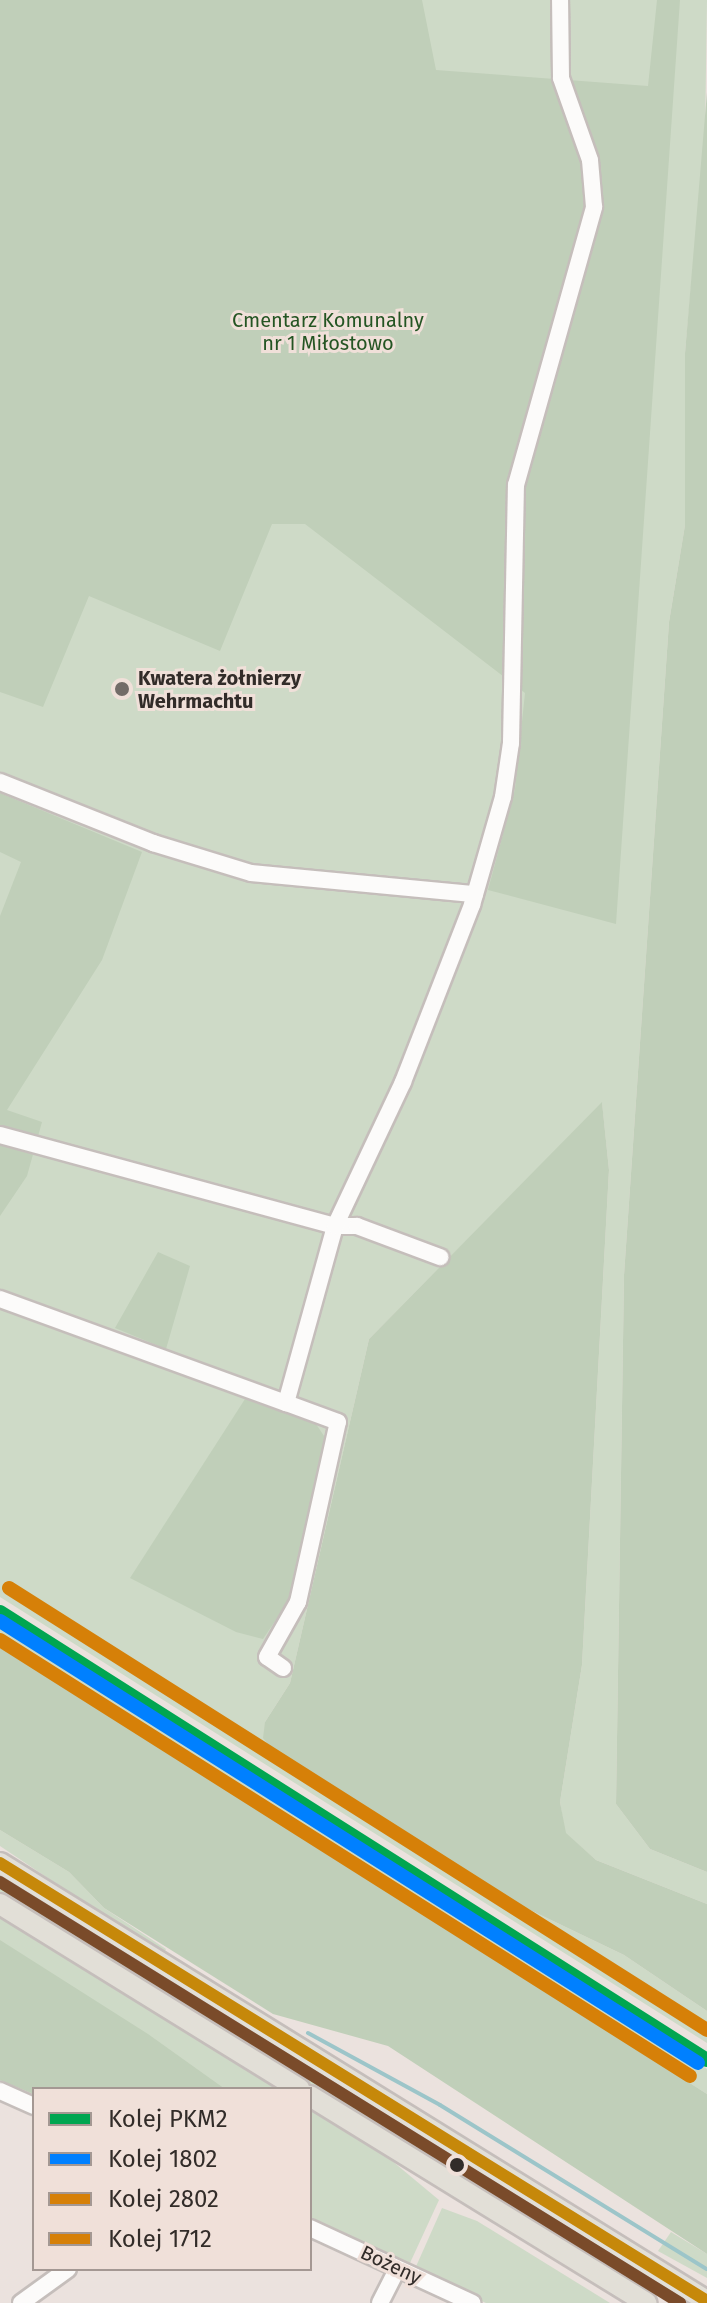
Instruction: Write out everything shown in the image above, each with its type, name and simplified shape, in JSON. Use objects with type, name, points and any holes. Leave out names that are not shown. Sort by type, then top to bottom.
[{"type":"main road","points":[[0,1863],[707,2301]]},
{"type":"main road","points":[[0,1904],[296,2087]]},
{"type":"main road","points":[[312,2097],[646,2303]]},
{"type":"main road","points":[[624,2249],[707,2288]]},
{"type":"street","points":[[286,1403],[335,1226],[399,1092],[475,894],[511,743],[513,538],[522,447],[594,207],[590,160],[561,78],[560,0]]},
{"type":"street","points":[[0,782],[153,843],[251,873],[475,894]]},
{"type":"street","points":[[0,1135],[335,1226],[357,1226],[440,1257]]},
{"type":"street","points":[[0,1299],[338,1422],[298,1602],[267,1657],[283,1668]]},
{"type":"street","points":[[0,2091],[32,2105]]},
{"type":"street","name":"Bożeny","points":[[312,2229],[472,2303]]},
{"type":"street","points":[[380,2303],[397,2269]]},
{"type":"street","points":[[21,2303],[65,2271]]},
{"type":"green space","name":"Cmentarz Komunalny nr 1 Miłostowo","points":[[0,0],[707,0],[705,135],[685,353],[685,525],[669,622],[624,1275],[616,1804],[650,1849],[707,1872],[707,1904],[596,1860],[565,1833],[560,1802],[582,1665],[609,1170],[602,1103],[369,1339],[290,1683],[265,1722],[276,1753],[397,1833],[526,1908],[624,1955],[707,2011],[707,2043],[0,1597]]},
{"type":"green space","points":[[0,0],[422,0],[436,70],[648,86],[657,0],[680,0],[616,924],[488,890],[515,789],[525,693],[305,524],[272,524],[220,651],[89,596],[43,707],[0,692]]},
{"type":"green space","points":[[707,92],[707,1872],[650,1849],[616,1804],[624,1275],[669,622],[685,525],[685,353]]},
{"type":"green space","points":[[0,793],[142,852],[102,960],[7,1110],[42,1122],[27,1176],[0,1216],[0,916],[21,862],[0,852]]},
{"type":"green space","points":[[602,1102],[609,1170],[582,1665],[560,1802],[566,1833],[596,1860],[707,1904],[707,2011],[624,1955],[526,1908],[397,1833],[275,1753],[263,1738],[265,1722],[290,1683],[369,1339]]},
{"type":"green space","points":[[158,1252],[190,1266],[166,1349],[115,1328]]},
{"type":"green space","points":[[245,1399],[316,1424],[326,1439],[288,1602],[263,1639],[236,1632],[130,1578]]},
{"type":"green space","points":[[0,1624],[707,2069],[707,2094],[0,1641]]},
{"type":"green space","points":[[0,1641],[707,2094],[707,2254],[388,2046],[273,2014],[104,1908],[69,1872],[0,1830]]},
{"type":"green space","points":[[0,1830],[69,1872],[104,1908],[166,1949],[163,1955],[0,1846]]},
{"type":"green space","points":[[0,1872],[660,2283],[661,2293],[652,2295],[0,1895]]},
{"type":"green space","points":[[0,1913],[281,2087],[32,2087],[32,2098],[0,2084]]},
{"type":"green space","points":[[0,1940],[148,2034],[222,2087],[32,2087],[32,2093],[0,2080]]},
{"type":"green space","points":[[312,2107],[373,2145],[439,2200],[410,2263],[312,2222]]},
{"type":"green space","points":[[442,2208],[477,2221],[610,2303],[486,2303],[414,2271]]},
{"type":"green space","points":[[671,2232],[707,2254],[707,2278],[658,2251]]},
{"type":"waterway","points":[[308,2033],[440,2105],[707,2269]]},
{"type":"rail line","name":"2802","points":[[9,1588],[707,2030]]},
{"type":"rail line","name":"PKM2","points":[[0,1612],[707,2060]]},
{"type":"rail line","name":"1802","points":[[0,1621],[698,2063]]},
{"type":"rail line","name":"1712","points":[[0,1640],[690,2076]]},
{"type":"transit line","points":[[0,1863],[707,2301]]},
{"type":"transit line","points":[[0,1882],[680,2303]]},
{"type":"place","name":"Kwatera żołnierzy Wehrmachtu","points":[[122,689]]}]
